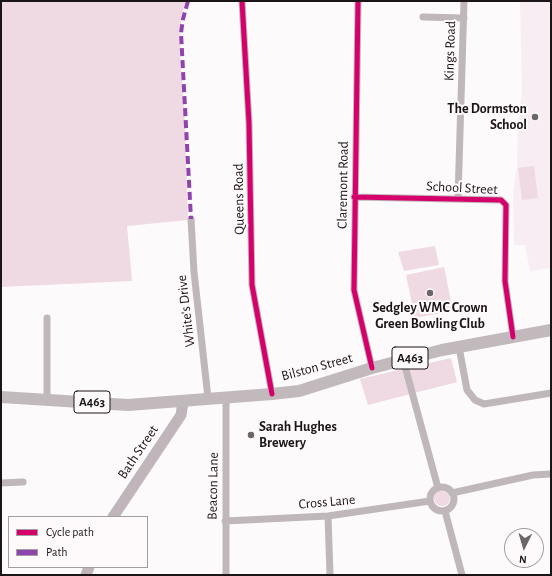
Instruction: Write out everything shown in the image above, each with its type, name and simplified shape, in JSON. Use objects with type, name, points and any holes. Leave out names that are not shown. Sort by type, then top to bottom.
[{"type":"main road","name":"Bilston Street","points":[[183,402],[208,398],[299,391],[403,359],[459,346],[551,330]]},
{"type":"main road","name":"A463","points":[[1,397],[128,405],[183,402]]},
{"type":"street","name":"Queens Road","points":[[242,1],[249,123],[252,285],[272,394]]},
{"type":"street","name":"Claremont Road","points":[[358,1],[354,197],[354,290],[372,368]]},
{"type":"street","name":"Kings Road","points":[[458,198],[464,1]]},
{"type":"street","points":[[423,17],[464,18]]},
{"type":"street","name":"School Street","points":[[354,197],[501,200],[506,205],[505,281],[513,337]]},
{"type":"street","name":"White's Drive","points":[[191,220],[194,272],[208,398]]},
{"type":"street","points":[[46,399],[47,318]]},
{"type":"street","points":[[459,346],[467,390],[475,400],[484,404],[551,393]]},
{"type":"street","points":[[403,359],[438,488]]},
{"type":"street","name":"Beacon Lane","points":[[226,397],[226,575]]},
{"type":"street","name":"Bath Street","points":[[114,516],[181,415],[183,402]]},
{"type":"street","points":[[452,493],[533,475],[551,474]]},
{"type":"street","points":[[1,483],[23,482]]},
{"type":"street","points":[[438,488],[446,488],[452,493],[454,502],[452,506],[445,511],[436,509],[430,501],[432,493],[438,488]]},
{"type":"street","name":"Cross Lane","points":[[225,521],[328,516],[430,501]]},
{"type":"street","points":[[445,511],[462,575]]},
{"type":"street","points":[[328,516],[330,575]]},
{"type":"shaded area","points":[[1,1],[186,1],[181,18],[180,55],[185,126],[188,220],[127,226],[132,281],[1,287]]},
{"type":"shaded area","name":"The Dormston School","points":[[520,1],[551,1],[551,268],[530,271],[525,245],[514,245],[513,192],[517,166],[518,124],[522,92]]},
{"type":"shaded area","points":[[534,166],[538,198],[522,200],[518,168]]},
{"type":"shaded area","points":[[435,246],[439,265],[404,271],[398,252]]},
{"type":"shaded area","name":"Sedgley WMC Crown Green Bowling Club","points":[[444,267],[453,311],[415,318],[406,275]]},
{"type":"shaded area","points":[[451,358],[457,382],[368,405],[360,379]]},
{"type":"shaded area","points":[[442,490],[448,492],[450,498],[448,504],[442,506],[436,504],[434,498],[436,492]]},
{"type":"marked path","points":[[188,1],[181,33],[191,219]]},
{"type":"cycle path","points":[[242,1],[249,123],[252,285],[272,394]]},
{"type":"cycle path","points":[[358,1],[354,290],[372,368]]},
{"type":"cycle path","points":[[354,197],[501,200],[506,205],[505,281],[513,337]]},
{"type":"place","name":"The Dormston School","points":[[535,117]]},
{"type":"place","name":"Sedgley WMC Crown Green Bowling Club","points":[[430,293]]},
{"type":"place","name":"Sarah Hughes Brewery","points":[[251,435]]}]
